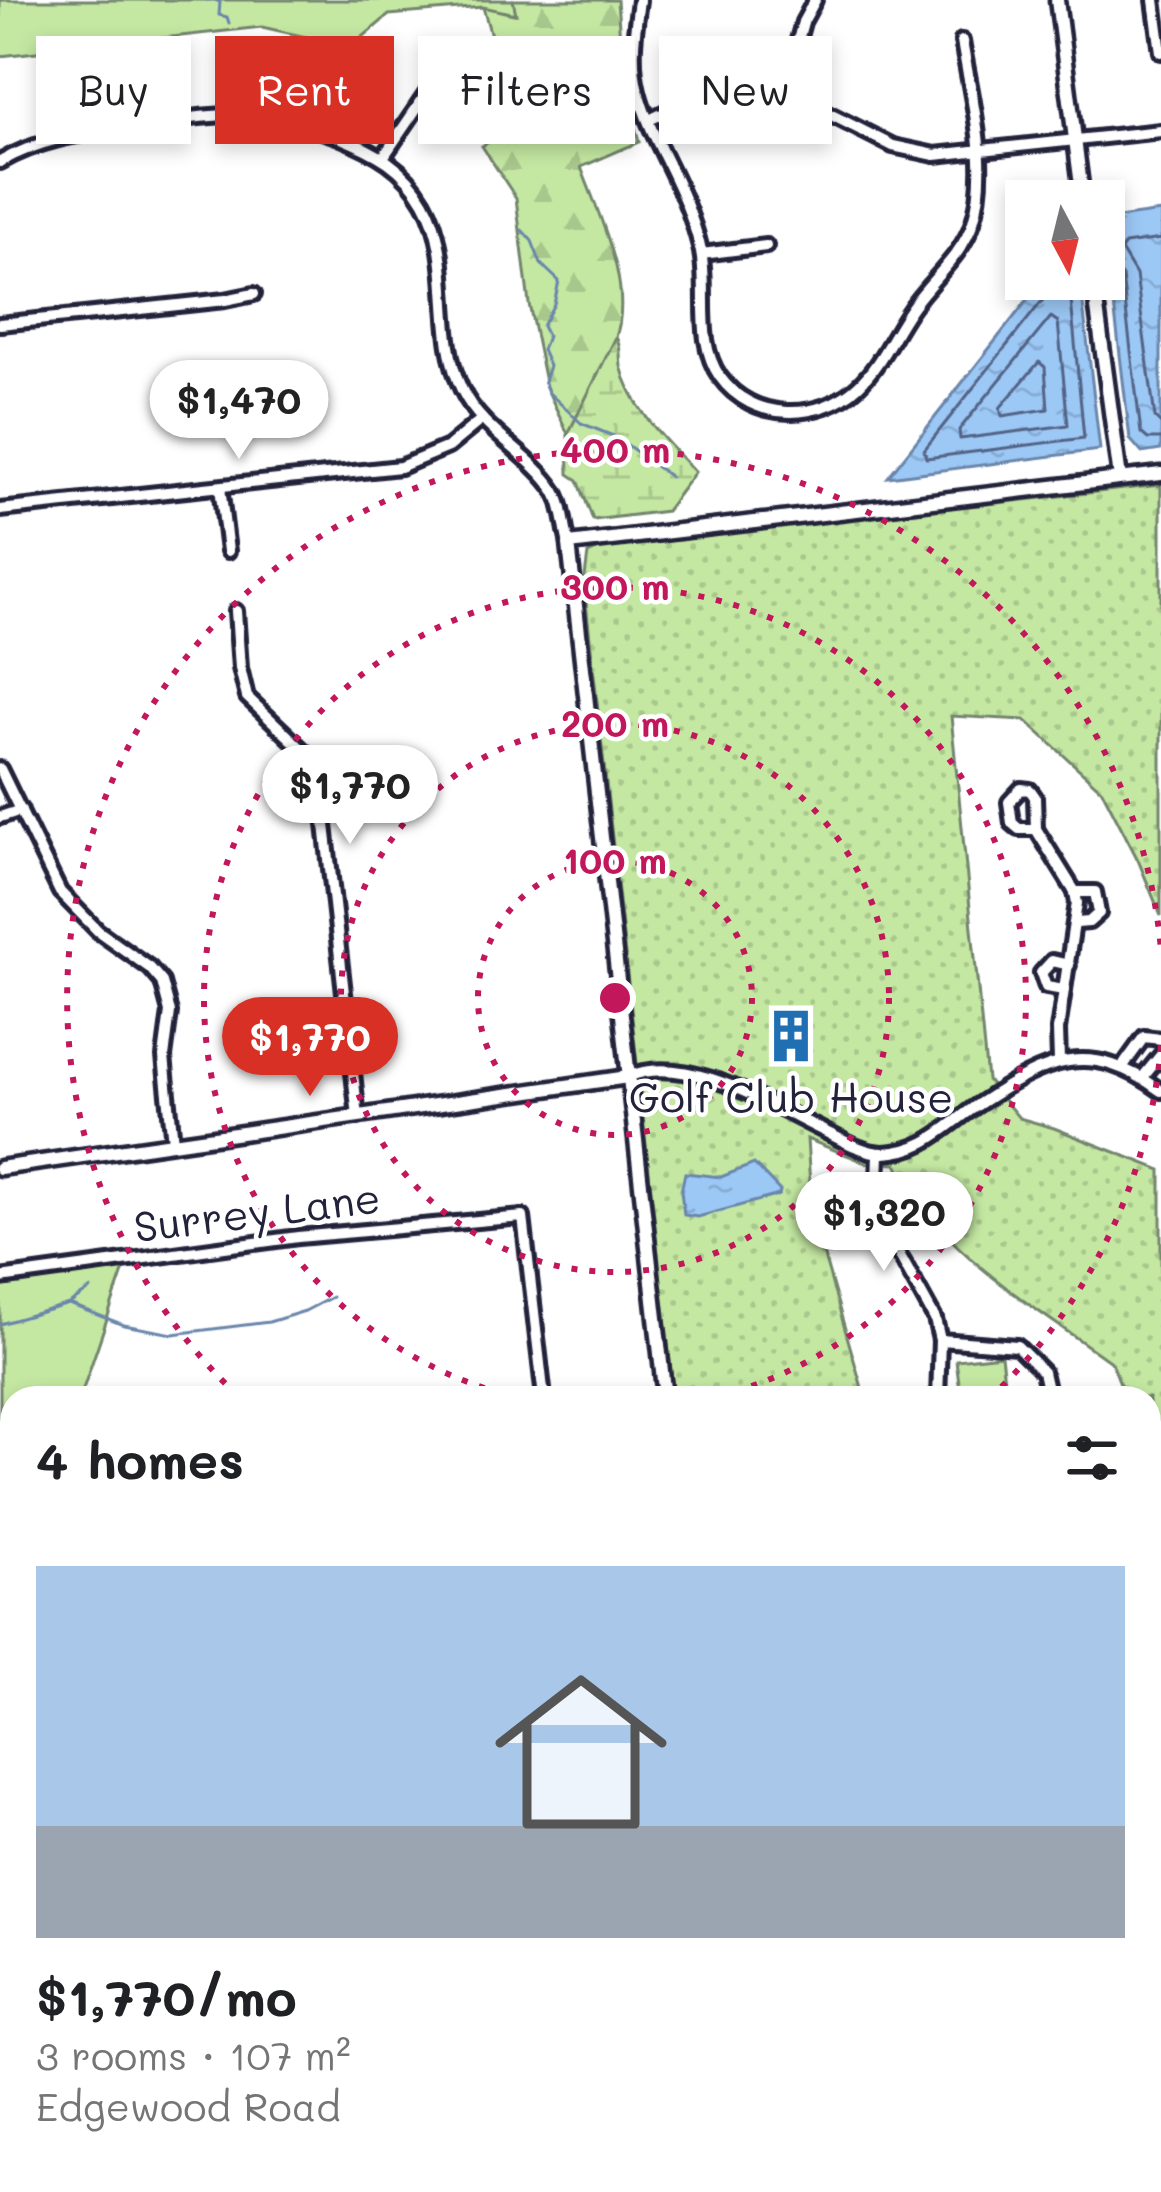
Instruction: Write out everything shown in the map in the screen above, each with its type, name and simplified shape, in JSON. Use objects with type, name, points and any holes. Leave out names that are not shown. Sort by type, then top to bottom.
[{"type":"street","points":[[639,0],[633,48],[638,89],[690,213],[702,254],[708,348],[722,380],[752,405],[768,410],[818,408],[842,397],[866,377],[902,320],[967,238],[980,190],[979,151],[962,41]]},
{"type":"street","points":[[799,36],[815,0]]},
{"type":"street","points":[[1057,0],[1080,180]]},
{"type":"street","points":[[1154,0],[1161,52]]},
{"type":"street","points":[[384,156],[418,106]]},
{"type":"street","points":[[0,161],[74,134],[239,113],[299,122],[384,156],[425,205],[436,237],[451,359],[462,392],[555,491],[569,544],[664,1386]]},
{"type":"street","points":[[649,120],[659,115]]},
{"type":"street","points":[[832,115],[893,146],[935,154],[1161,131]]},
{"type":"street","points":[[702,254],[766,245]]},
{"type":"street","points":[[0,324],[254,294]]},
{"type":"street","points":[[1096,300],[1120,478]]},
{"type":"street","points":[[0,509],[410,465],[457,442],[482,418]]},
{"type":"street","points":[[569,544],[1161,474]]},
{"type":"street","points":[[220,487],[228,551]]},
{"type":"street","points":[[236,611],[247,697],[309,756],[321,789],[358,1117]]},
{"type":"street","points":[[0,770],[52,878],[71,906],[162,982],[170,1012],[164,1058],[173,1142]]},
{"type":"street","points":[[0,817],[21,810]]},
{"type":"street","points":[[1036,829],[1075,892],[1077,923],[1064,990],[1059,1061]]},
{"type":"street","points":[[1075,892],[1095,892],[1099,913],[1089,922],[1077,923]]},
{"type":"street","points":[[1064,990],[1046,987],[1041,973],[1052,962],[1069,965]]},
{"type":"street","points":[[1123,1066],[1144,1036],[1161,1040]]},
{"type":"street","points":[[1143,1078],[1161,1055]]},
{"type":"street","points":[[0,1168],[665,1070],[700,1075],[879,1153],[934,1140],[977,1105],[1059,1061],[1082,1059],[1123,1066],[1161,1091]]},
{"type":"street","points":[[879,1153],[877,1214],[928,1301],[940,1340],[938,1386]]},
{"type":"street","name":"Surrey Lane","points":[[0,1278],[298,1237],[523,1217],[543,1386]]},
{"type":"street","points":[[940,1340],[1017,1346],[1042,1372],[1046,1386]]},
{"type":"green space","points":[[0,0],[513,0],[516,14],[483,7],[389,15],[364,36],[302,36],[262,27],[181,36],[36,36],[36,52],[0,56]]},
{"type":"green space","points":[[513,0],[617,0],[620,36],[491,36],[483,7],[514,14]]},
{"type":"green space","points":[[634,144],[581,167],[618,275],[620,319],[610,352],[568,434],[546,387],[529,304],[516,198],[482,146]]},
{"type":"green space","points":[[616,337],[633,396],[651,424],[695,472],[666,511],[593,520],[578,480],[569,474],[568,434]]},
{"type":"green space","points":[[1161,485],[1161,916],[1102,790],[1025,720],[951,716],[987,1080],[1019,1118],[1161,1170],[1161,1386],[1121,1386],[1112,1363],[962,1251],[914,1195],[897,1164],[867,1163],[807,1139],[812,1215],[862,1386],[673,1386],[584,584],[588,554],[606,546]]},
{"type":"green space","points":[[124,1269],[84,1386],[0,1386],[0,1286]]},
{"type":"green space","points":[[1001,1355],[1005,1386],[959,1386],[956,1360]]},
{"type":"water","points":[[1161,212],[1161,450],[1142,453],[1130,439],[1113,300],[1125,300],[1125,217]]},
{"type":"water","points":[[1027,300],[1082,300],[1100,450],[888,477]]},
{"type":"water","points":[[754,1164],[779,1195],[698,1217],[684,1215],[685,1173],[721,1177]]},
{"type":"waterway","points":[[215,0],[220,2],[219,15],[229,23]]},
{"type":"waterway","points":[[522,230],[541,264],[559,281],[542,326],[547,336],[542,350],[549,366],[544,381],[548,392],[581,423],[618,438],[670,477]]},
{"type":"waterway","points":[[69,1304],[91,1289]]},
{"type":"waterway","points":[[0,1324],[69,1304],[124,1325],[173,1334],[269,1322],[332,1297]]},
{"type":"place","name":"Golf Club House","points":[[791,1036]]}]
